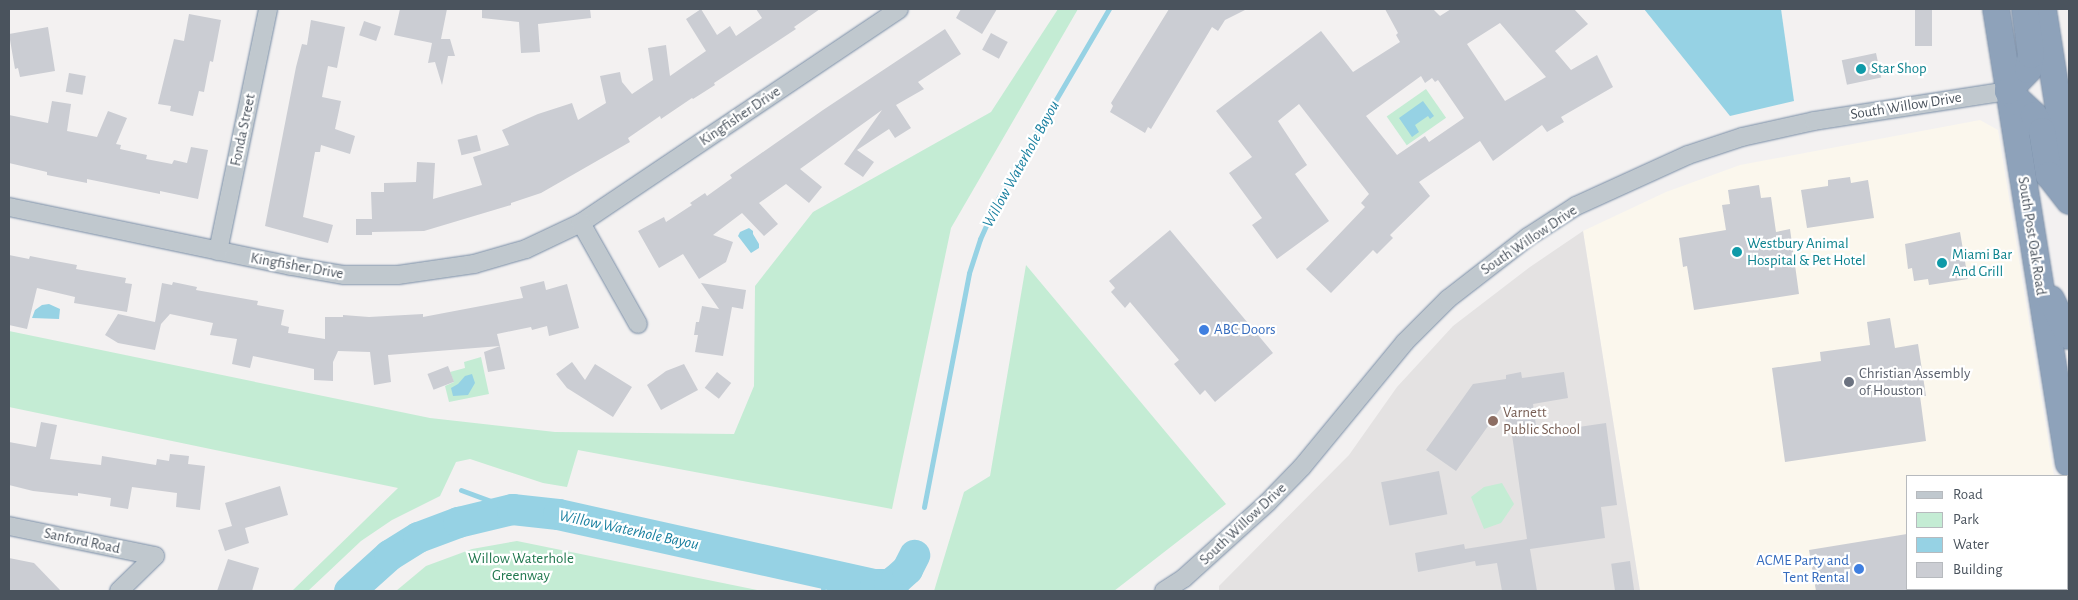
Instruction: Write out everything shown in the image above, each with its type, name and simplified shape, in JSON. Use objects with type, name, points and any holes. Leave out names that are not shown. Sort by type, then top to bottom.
[{"type":"highway","name":"South Post Oak Road","points":[[1996,9],[2069,463]]},
{"type":"highway","points":[[2025,9],[2030,55],[2028,70],[2008,90],[2034,115],[2042,131],[2050,175],[2069,201]]},
{"type":"highway","points":[[2043,9],[2069,173]]},
{"type":"highway","points":[[2039,274],[2069,336]]},
{"type":"street","name":"Fonda Street","points":[[218,251],[268,9]]},
{"type":"street","name":"Kingfisher Drive","points":[[9,207],[218,251],[344,275],[398,276],[474,264],[518,252],[581,222],[898,9]]},
{"type":"street","name":"South Willow Drive","points":[[1164,591],[1184,585],[1302,467],[1405,342],[1430,316],[1496,260],[1576,206],[1679,158],[1742,137],[1823,120],[2008,90]]},
{"type":"street","points":[[581,222],[638,324]]},
{"type":"street","name":"Sanford Road","points":[[9,526],[155,556],[119,591]]},
{"type":"shaded area","points":[[1980,120],[1998,130],[2054,475],[1906,475],[1906,590],[2068,590],[2068,574],[2069,591],[1640,591],[1583,231],[1666,192],[1740,165]]},
{"type":"shaded area","name":"Varnett Public School","points":[[1583,231],[1640,591],[1219,591],[1219,586],[1349,455],[1397,387],[1453,326],[1530,267]]},
{"type":"green space","points":[[1058,9],[1078,9],[951,228],[892,509],[578,450],[567,487],[543,483],[470,459],[456,462],[440,496],[392,520],[361,541],[308,591],[292,591],[398,488],[9,407],[9,331],[430,418],[555,432],[734,434],[754,386],[755,286],[813,212],[991,112]]},
{"type":"green space","points":[[1426,89],[1446,118],[1407,145],[1387,117]]},
{"type":"green space","points":[[1026,265],[1226,504],[1114,591],[934,591],[964,492],[990,476]]},
{"type":"green space","points":[[481,357],[489,394],[449,402],[445,386],[454,382],[450,372],[465,368],[464,362]]},
{"type":"green space","points":[[1502,483],[1514,504],[1501,523],[1484,529],[1471,497],[1484,487]]},
{"type":"green space","name":"Willow Waterhole Greenway","points":[[517,541],[762,591],[396,591],[426,566],[472,549]]},
{"type":"water","points":[[1644,9],[1781,9],[1794,101],[1730,116]]},
{"type":"water","points":[[1423,101],[1434,116],[1430,119],[1428,116],[1415,125],[1419,132],[1412,137],[1399,118]]},
{"type":"water","points":[[749,228],[753,231],[759,244],[759,248],[751,253],[738,236],[740,232]]},
{"type":"water","points":[[49,304],[60,309],[59,319],[32,318],[35,310],[42,305]]},
{"type":"water","points":[[472,374],[475,383],[468,395],[453,396],[451,388],[458,384],[465,376]]},
{"type":"building","points":[[400,9],[447,9],[441,39],[450,39],[455,56],[448,56],[442,85],[435,62],[428,63],[432,43],[394,35]]},
{"type":"building","points":[[482,9],[590,9],[591,18],[538,24],[540,52],[521,53],[519,22],[482,18]]},
{"type":"building","points":[[701,9],[717,35],[730,26],[736,36],[762,18],[756,9],[820,9],[794,27],[796,29],[714,83],[715,85],[661,119],[660,116],[628,138],[630,142],[541,193],[511,203],[511,205],[424,231],[372,232],[372,235],[356,235],[356,219],[372,219],[371,192],[384,192],[384,183],[416,182],[417,162],[435,163],[433,199],[482,185],[473,157],[509,145],[502,130],[538,114],[572,103],[578,120],[606,103],[600,76],[620,72],[622,82],[632,94],[653,80],[648,48],[666,45],[670,76],[706,51],[686,19]]},
{"type":"building","points":[[961,9],[997,9],[982,34],[956,18]]},
{"type":"building","points":[[1169,9],[1247,9],[1225,20],[1218,31],[1212,27],[1151,129],[1148,127],[1145,133],[1110,112],[1113,106],[1111,103]]},
{"type":"building","points":[[1385,9],[1433,9],[1440,16],[1451,9],[1574,9],[1588,24],[1555,51],[1571,70],[1597,55],[1613,87],[1561,117],[1564,122],[1547,132],[1542,125],[1493,161],[1480,141],[1419,182],[1430,196],[1390,235],[1393,238],[1377,254],[1373,250],[1331,293],[1306,269],[1365,207],[1361,203],[1369,194],[1299,104],[1278,121],[1307,165],[1295,174],[1329,221],[1277,259],[1252,225],[1262,218],[1229,173],[1252,157],[1216,111],[1321,31],[1353,72],[1400,42],[1396,35],[1398,33]],"holes":[[[1500,23],[1546,77],[1505,101],[1467,44]],[[1421,76],[1425,83],[1432,78],[1435,82],[1438,80],[1464,118],[1429,142],[1425,136],[1397,155],[1366,116]]]},
{"type":"building","points":[[1915,9],[1932,9],[1932,46],[1915,46]]},
{"type":"building","points":[[189,14],[221,20],[213,62],[210,61],[204,92],[199,91],[193,116],[170,111],[171,106],[158,104],[174,39],[184,41]]},
{"type":"building","points":[[311,20],[345,27],[337,68],[328,66],[322,97],[341,101],[335,129],[355,136],[350,154],[321,145],[320,152],[315,152],[303,217],[333,225],[328,243],[265,226],[296,67],[302,44],[307,45]]},
{"type":"building","points":[[364,21],[381,27],[376,41],[359,35]]},
{"type":"building","points":[[48,27],[55,71],[20,77],[18,68],[15,69],[9,34]]},
{"type":"building","points":[[945,29],[961,54],[918,82],[924,89],[896,105],[911,128],[895,138],[889,129],[857,150],[874,162],[863,177],[844,164],[882,110],[800,169],[822,187],[809,203],[786,184],[759,203],[778,224],[764,236],[742,213],[713,235],[733,242],[726,262],[699,279],[683,254],[659,268],[638,231],[664,217],[666,222],[692,205],[690,203],[705,193],[707,196],[732,178],[730,175],[823,110]]},
{"type":"building","points":[[991,33],[1008,42],[999,59],[982,50]]},
{"type":"building","name":"Star Shop","points":[[1876,53],[1881,77],[1847,85],[1842,60]]},
{"type":"building","points":[[69,73],[86,76],[82,95],[66,92]]},
{"type":"building","points":[[52,101],[71,104],[67,131],[97,137],[108,111],[127,118],[116,144],[121,145],[120,149],[147,155],[146,159],[172,164],[174,160],[187,163],[191,147],[208,150],[198,199],[160,191],[160,194],[87,179],[87,183],[47,175],[47,172],[9,163],[9,115],[48,123]]},
{"type":"building","points":[[477,135],[481,151],[461,155],[458,140]]},
{"type":"building","points":[[1850,177],[1851,183],[1868,180],[1874,218],[1807,228],[1801,190],[1828,186],[1828,180]]},
{"type":"building","name":"Westbury Animal Hospital & Pet Hotel","points":[[1759,185],[1761,198],[1771,197],[1776,232],[1790,229],[1799,294],[1694,310],[1687,266],[1683,267],[1679,238],[1726,230],[1722,205],[1730,204],[1728,190]]},
{"type":"building","name":"ABC Doors","points":[[1170,230],[1273,353],[1215,402],[1205,390],[1200,395],[1174,364],[1179,360],[1130,302],[1125,308],[1111,292],[1115,288],[1109,281]]},
{"type":"building","name":"Miami Bar And Grill","points":[[1960,232],[1968,279],[1929,285],[1928,279],[1914,281],[1912,268],[1908,269],[1905,244]]},
{"type":"building","points":[[9,255],[29,259],[30,256],[77,265],[76,269],[126,278],[125,283],[132,284],[127,312],[74,303],[75,297],[37,288],[27,329],[9,325]]},
{"type":"building","points":[[544,281],[546,290],[567,284],[579,328],[549,336],[547,326],[532,330],[531,327],[497,334],[500,346],[388,355],[391,382],[374,385],[370,352],[338,351],[333,362],[333,381],[314,380],[314,369],[253,356],[250,368],[232,364],[237,339],[210,335],[213,323],[170,314],[161,324],[155,350],[118,343],[105,335],[118,314],[155,322],[162,283],[172,285],[173,282],[197,287],[196,290],[258,301],[257,305],[284,310],[281,325],[289,327],[288,333],[325,339],[325,317],[423,314],[423,317],[523,298],[520,287]]},
{"type":"building","points":[[701,283],[746,290],[743,309],[732,307],[723,356],[695,352],[698,335],[694,335],[696,322],[699,322],[702,306],[719,309]]},
{"type":"building","name":"Christian Assembly of Houston","points":[[1890,318],[1895,348],[1918,344],[1926,396],[1920,396],[1926,441],[1785,462],[1772,368],[1821,361],[1820,352],[1870,345],[1867,322]]},
{"type":"building","points":[[500,346],[505,369],[488,372],[484,352]]},
{"type":"building","points":[[572,362],[585,380],[595,364],[632,387],[613,417],[567,388],[556,374]]},
{"type":"building","points":[[684,364],[698,390],[661,410],[647,385],[666,371]]},
{"type":"building","points":[[448,366],[454,382],[434,390],[427,374]]},
{"type":"building","points":[[717,372],[731,383],[719,399],[705,388]]},
{"type":"building","points":[[1521,372],[1522,378],[1564,372],[1568,398],[1533,404],[1537,433],[1606,423],[1617,505],[1601,507],[1605,538],[1530,549],[1537,591],[1502,591],[1497,563],[1476,566],[1475,561],[1418,572],[1415,553],[1464,544],[1465,549],[1527,539],[1511,428],[1507,429],[1503,405],[1456,471],[1426,450],[1473,384],[1506,379],[1506,375]]},
{"type":"building","points":[[41,422],[57,425],[50,459],[101,465],[102,456],[156,465],[157,459],[169,461],[170,454],[189,456],[188,464],[205,466],[200,510],[176,507],[177,493],[132,487],[128,509],[110,506],[111,498],[78,493],[78,496],[33,491],[9,485],[9,442],[36,447]]},
{"type":"building","points":[[1439,471],[1447,514],[1389,525],[1381,482]]},
{"type":"building","points":[[280,486],[288,515],[245,528],[249,543],[225,551],[218,530],[232,526],[225,503]]},
{"type":"building","name":"ACME Party and Tent Rental","points":[[1906,534],[1907,591],[1816,591],[1809,550]]},
{"type":"building","points":[[9,558],[34,563],[61,591],[9,591]]},
{"type":"building","points":[[228,559],[259,568],[252,591],[217,591]]},
{"type":"building","points":[[1630,561],[1634,591],[1615,591],[1611,564]]},
{"type":"waterway","name":"Willow Waterhole Bayou","points":[[924,507],[969,273],[980,239],[999,197],[1109,9]]},
{"type":"waterway","points":[[461,490],[512,509]]},
{"type":"waterway","name":"Willow Waterhole Bayou","points":[[349,591],[389,555],[418,537],[458,522],[512,509],[558,514],[875,584],[889,584],[896,579],[907,569],[914,555]]},
{"type":"waterway","points":[[823,588],[826,574]]},
{"type":"place","name":"Star Shop","points":[[1861,69]]},
{"type":"place","name":"Westbury Animal Hospital & Pet Hotel","points":[[1737,252]]},
{"type":"place","name":"Miami Bar And Grill","points":[[1942,263]]},
{"type":"place","name":"ABC Doors","points":[[1204,330]]},
{"type":"place","name":"Christian Assembly of Houston","points":[[1849,382]]},
{"type":"place","name":"Varnett Public School","points":[[1493,421]]},
{"type":"place","name":"ACME Party and Tent Rental","points":[[1859,569]]}]
